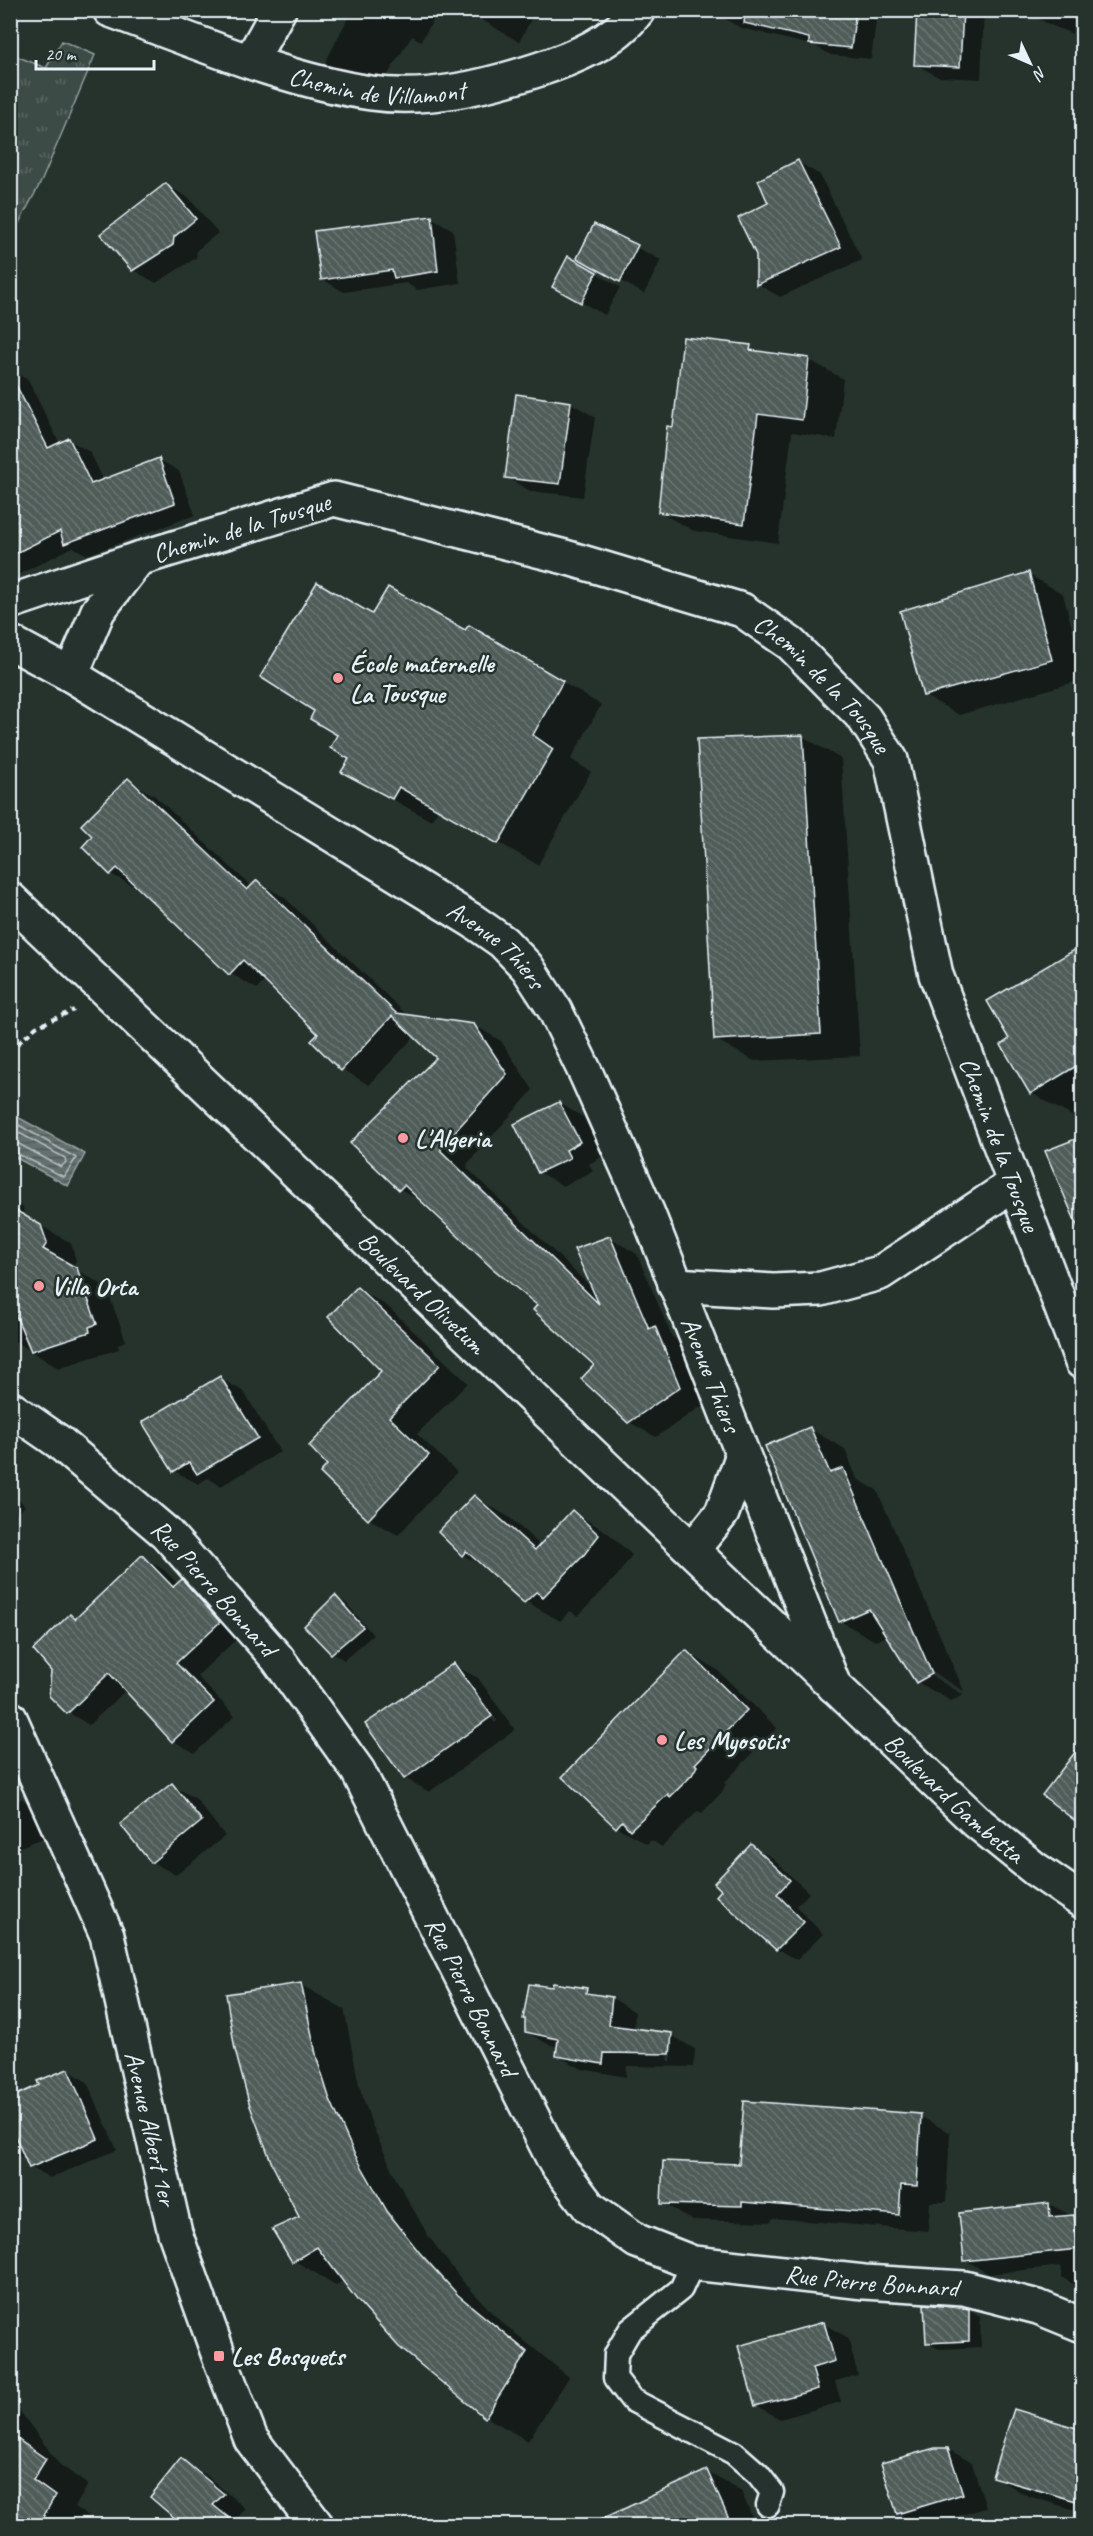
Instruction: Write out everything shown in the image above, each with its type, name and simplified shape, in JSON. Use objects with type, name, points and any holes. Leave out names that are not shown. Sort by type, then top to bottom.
[{"type":"street","name":"Chemin de Villamont","points":[[110,10],[317,82],[373,93],[429,94],[487,86],[553,65],[597,46],[630,21],[638,10]]},
{"type":"street","points":[[250,60],[279,10]]},
{"type":"street","name":"Chemin de la Tousque","points":[[10,602],[138,559],[334,500],[576,560],[742,610],[791,644],[864,718],[891,760],[936,975],[1083,1362]]},
{"type":"street","name":"Chemin de la Tousque","points":[[71,675],[98,611],[138,559]]},
{"type":"street","name":"Avenue Thiers","points":[[10,642],[71,675],[464,915],[503,942],[527,967],[555,1010],[648,1214],[834,1686]]},
{"type":"street","name":"Boulevard Olivetum","points":[[10,899],[834,1686]]},
{"type":"street","points":[[675,1286],[773,1292],[812,1290],[880,1273],[1014,1184]]},
{"type":"street","name":"Rue Pierre Bonnard","points":[[10,1408],[59,1442],[166,1533],[278,1658],[358,1771],[555,2162],[589,2207],[637,2241],[693,2263],[864,2282],[964,2288],[1038,2307],[1083,2325]]},
{"type":"street","name":"Avenue Thiers","points":[[693,1549],[723,1513],[742,1457]]},
{"type":"street","name":"Boulevard Gambetta","points":[[834,1686],[977,1822],[1035,1869],[1083,1901]]},
{"type":"street","name":"Avenue Albert 1er","points":[[10,1718],[107,1935],[175,2233],[219,2356],[251,2439],[317,2526]]},
{"type":"lane","points":[[693,2263],[681,2289],[630,2330],[616,2354],[615,2378],[632,2400],[734,2453],[758,2474],[772,2492],[768,2505]]},
{"type":"path","points":[[10,1051],[36,1027],[77,1008]]},
{"type":"green space","points":[[62,41],[95,55],[42,180],[11,238],[11,54],[46,68]]},
{"type":"water","points":[[12,1114],[85,1154],[68,1186],[11,1155]]},
{"type":"building","points":[[746,10],[856,10],[851,48],[809,44],[809,38],[744,23]]},
{"type":"building","points":[[917,10],[963,10],[960,67],[914,65]]},
{"type":"building","points":[[798,160],[841,247],[756,285],[756,255],[738,218],[768,203],[758,180]]},
{"type":"building","points":[[166,183],[196,219],[174,237],[173,245],[132,271],[100,234]]},
{"type":"building","points":[[432,216],[438,271],[394,278],[392,270],[321,280],[314,231]]},
{"type":"building","points":[[594,224],[638,245],[620,282],[577,258]]},
{"type":"building","points":[[568,256],[597,272],[581,303],[552,287]]},
{"type":"building","points":[[683,337],[751,345],[750,350],[809,358],[802,420],[758,414],[744,524],[658,512],[667,426],[673,427]]},
{"type":"building","points":[[10,373],[48,448],[69,438],[91,484],[159,458],[175,503],[64,544],[60,531],[10,556]]},
{"type":"building","points":[[516,394],[571,402],[560,484],[505,478]]},
{"type":"building","points":[[1029,572],[1052,660],[923,696],[900,611]]},
{"type":"building","points":[[317,582],[372,614],[388,587],[465,630],[469,625],[563,681],[533,735],[553,749],[498,844],[399,787],[392,799],[341,772],[349,759],[330,748],[337,735],[310,719],[314,711],[260,677]]},
{"type":"building","points":[[803,735],[821,1034],[714,1040],[697,739]]},
{"type":"building","points":[[128,778],[247,890],[257,880],[396,1013],[474,1024],[507,1074],[441,1147],[441,1151],[599,1304],[574,1249],[610,1236],[649,1329],[655,1326],[680,1387],[628,1423],[581,1379],[594,1365],[533,1310],[537,1305],[492,1268],[404,1185],[399,1190],[350,1143],[436,1058],[392,1016],[341,1071],[311,1041],[318,1034],[243,960],[229,975],[117,868],[110,875],[82,847],[92,836],[81,825]]},
{"type":"building","points":[[1083,945],[1083,1062],[1030,1094],[1001,1045],[1009,1039],[987,1001]]},
{"type":"building","points":[[559,1102],[580,1142],[566,1150],[570,1158],[538,1173],[514,1124]]},
{"type":"building","points":[[1083,1136],[1083,1239],[1045,1151]]},
{"type":"building","name":"Villa Orta","points":[[10,1207],[41,1225],[47,1243],[43,1249],[77,1268],[97,1324],[89,1327],[90,1332],[31,1351],[13,1309],[10,1314]]},
{"type":"building","points":[[357,1287],[440,1365],[389,1417],[429,1455],[368,1520],[320,1473],[327,1465],[309,1446],[381,1371],[328,1317]]},
{"type":"building","points":[[220,1376],[258,1438],[197,1474],[189,1462],[173,1472],[142,1422]]},
{"type":"building","points":[[810,1427],[830,1473],[843,1468],[932,1674],[916,1683],[869,1609],[839,1622],[765,1446]]},
{"type":"building","points":[[474,1495],[535,1550],[572,1510],[599,1535],[583,1556],[543,1597],[536,1592],[524,1603],[466,1551],[462,1556],[438,1532]]},
{"type":"building","points":[[142,1555],[173,1587],[182,1579],[220,1622],[176,1663],[214,1702],[172,1742],[109,1673],[67,1714],[49,1696],[51,1671],[33,1650],[70,1614],[75,1619]]},
{"type":"building","points":[[335,1595],[363,1627],[331,1654],[304,1626]]},
{"type":"building","name":"Les Myosotis","points":[[686,1650],[747,1710],[695,1764],[697,1766],[692,1775],[670,1797],[668,1794],[630,1830],[622,1821],[616,1828],[562,1777]]},
{"type":"building","points":[[454,1663],[492,1716],[404,1779],[365,1724]]},
{"type":"building","points":[[1083,1742],[1083,1827],[1042,1795]]},
{"type":"building","points":[[172,1783],[202,1821],[151,1863],[120,1824]]},
{"type":"building","points":[[751,1844],[790,1880],[777,1894],[804,1922],[776,1950],[716,1896],[721,1890],[714,1883]]},
{"type":"building","points":[[301,1983],[317,2059],[329,2097],[354,2153],[387,2211],[419,2252],[458,2295],[527,2352],[485,2418],[399,2347],[357,2300],[317,2247],[292,2262],[272,2229],[299,2217],[272,2164],[250,2106],[235,2050],[226,1994]]},
{"type":"building","points":[[553,1983],[587,1988],[586,1993],[612,1997],[609,2025],[672,2033],[670,2054],[604,2053],[603,2064],[556,2056],[558,2039],[525,2032],[525,2019],[523,2019],[529,1984],[552,1987]]},
{"type":"building","points":[[68,2069],[98,2139],[29,2168],[10,2124],[10,2098],[39,2085],[37,2081]]},
{"type":"building","points":[[744,2101],[921,2114],[917,2186],[901,2185],[899,2215],[742,2202],[742,2206],[661,2204],[663,2161],[739,2164]]},
{"type":"building","points":[[1049,2203],[1050,2217],[1074,2215],[1078,2249],[964,2261],[959,2213]]},
{"type":"building","points":[[924,2304],[969,2309],[969,2341],[926,2343]]},
{"type":"building","points":[[824,2322],[835,2361],[812,2368],[818,2389],[755,2406],[738,2346]]},
{"type":"building","points":[[1014,2409],[1083,2430],[1083,2503],[992,2477]]},
{"type":"building","points":[[10,2434],[46,2459],[33,2480],[55,2496],[38,2526],[10,2526]]},
{"type":"building","points":[[935,2448],[948,2448],[963,2494],[897,2514],[881,2463]]},
{"type":"building","points":[[181,2458],[224,2494],[213,2505],[239,2526],[184,2526],[150,2497]]},
{"type":"building","points":[[707,2470],[732,2526],[587,2526]]},
{"type":"place","name":"École maternelle La Tousque","points":[[338,678]]},
{"type":"place","name":"L'Algeria","points":[[403,1138]]},
{"type":"place","name":"Villa Orta","points":[[39,1286]]},
{"type":"place","name":"Les Myosotis","points":[[662,1740]]},
{"type":"place","name":"Les Bosquets","points":[[219,2356]]}]
